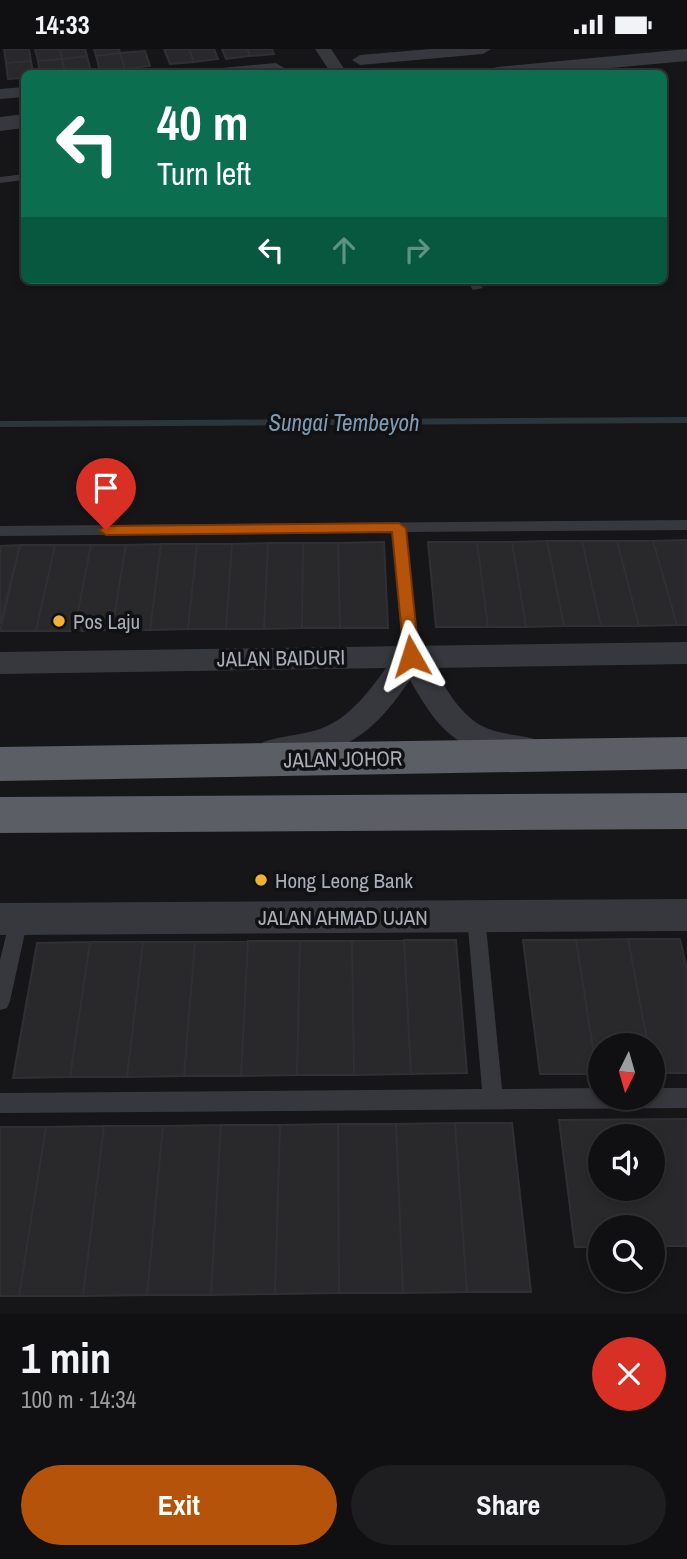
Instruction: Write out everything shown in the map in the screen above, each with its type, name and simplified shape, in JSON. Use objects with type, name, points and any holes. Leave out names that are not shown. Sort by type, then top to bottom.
[{"type":"highway","name":"JALAN JOHOR","points":[[0,764],[687,753]]},
{"type":"highway","points":[[0,815],[687,811]]},
{"type":"street","points":[[323,49],[337,70]]},
{"type":"street","points":[[360,60],[483,49]]},
{"type":"street","points":[[529,70],[687,55]]},
{"type":"street","points":[[254,70],[276,68]]},
{"type":"street","points":[[667,75],[687,73]]},
{"type":"street","points":[[0,95],[21,92]]},
{"type":"street","points":[[0,124],[21,121]]},
{"type":"street","points":[[0,144],[21,142]]},
{"type":"street","name":"JALAN BAIDURI","points":[[0,663],[687,653]]},
{"type":"street","points":[[233,761],[337,735],[369,711],[411,656],[446,709],[466,731],[479,738],[557,755]]},
{"type":"street","name":"JALAN AHMAD UJAN","points":[[10,919],[687,915]]},
{"type":"lane","points":[[0,180],[21,177]]},
{"type":"lane","points":[[0,531],[687,525]]},
{"type":"lane","points":[[399,528],[411,656]]},
{"type":"lane","points":[[477,916],[492,1100]]},
{"type":"lane","points":[[0,1001],[10,919]]},
{"type":"lane","points":[[0,1103],[687,1098]]},
{"type":"building","points":[[4,49],[29,49],[31,61],[6,63]]},
{"type":"building","points":[[35,49],[60,49],[62,59],[38,61]]},
{"type":"building","points":[[60,49],[85,49],[87,56],[62,59]]},
{"type":"building","points":[[94,49],[119,49],[120,53],[96,56]]},
{"type":"building","points":[[164,49],[189,49],[194,62],[170,64]]},
{"type":"building","points":[[189,49],[214,49],[218,59],[194,62]]},
{"type":"building","points":[[222,49],[247,49],[250,56],[226,59]]},
{"type":"building","points":[[247,49],[272,49],[274,54],[250,56]]},
{"type":"building","points":[[145,51],[150,66],[125,69],[120,53]]},
{"type":"building","points":[[120,53],[125,69],[100,70],[96,56]]},
{"type":"building","points":[[87,56],[90,70],[64,70],[62,59]]},
{"type":"building","points":[[62,59],[64,70],[40,70],[38,61]]},
{"type":"building","points":[[31,61],[32,70],[21,70],[21,78],[8,79],[6,63]]},
{"type":"building","points":[[687,540],[687,625],[677,625],[653,541]]},
{"type":"building","points":[[547,541],[564,626],[526,627],[512,542]]},
{"type":"building","points":[[547,541],[582,541],[601,626],[564,626]]},
{"type":"building","points":[[582,541],[617,541],[639,626],[601,626]]},
{"type":"building","points":[[617,541],[653,541],[677,625],[639,626]]},
{"type":"building","points":[[384,542],[388,628],[340,628],[338,543]]},
{"type":"building","points":[[428,542],[477,542],[488,627],[436,627]]},
{"type":"building","points":[[477,542],[512,542],[526,627],[488,627]]},
{"type":"building","points":[[268,543],[264,629],[226,629],[232,544]]},
{"type":"building","points":[[268,543],[303,543],[302,628],[264,629]]},
{"type":"building","points":[[303,543],[338,543],[340,628],[302,628]]},
{"type":"building","points":[[161,544],[197,544],[188,629],[150,630]]},
{"type":"building","points":[[161,544],[150,630],[112,630],[126,545]]},
{"type":"building","points":[[197,544],[232,544],[226,629],[188,629]]},
{"type":"building","points":[[20,545],[55,545],[36,631],[0,631]]},
{"type":"building","points":[[20,545],[0,624],[0,546]]},
{"type":"building","points":[[55,545],[91,545],[74,631],[36,631]]},
{"type":"building","points":[[91,545],[126,545],[112,630],[74,631]]},
{"type":"building","points":[[628,939],[680,939],[687,970],[687,1073],[665,1073],[665,1033],[646,1033]]},
{"type":"building","points":[[628,939],[646,1033],[591,1033],[576,940]]},
{"type":"building","points":[[404,940],[456,940],[467,1073],[411,1074]]},
{"type":"building","points":[[404,940],[411,1074],[354,1075],[352,941]]},
{"type":"building","points":[[523,940],[576,940],[591,1033],[588,1033],[588,1074],[540,1074]]},
{"type":"building","points":[[248,941],[300,941],[297,1075],[241,1076]]},
{"type":"building","points":[[248,941],[241,1076],[184,1076],[195,942]]},
{"type":"building","points":[[300,941],[352,941],[354,1075],[297,1075]]},
{"type":"building","points":[[90,942],[143,942],[127,1077],[70,1077]]},
{"type":"building","points":[[90,942],[70,1077],[13,1078],[37,943]]},
{"type":"building","points":[[143,942],[195,942],[184,1076],[127,1077]]},
{"type":"building","points":[[687,1119],[687,1246],[665,1246],[665,1215],[588,1215],[588,1247],[575,1247],[559,1120]]},
{"type":"building","points":[[455,1123],[512,1123],[531,1292],[467,1292]]},
{"type":"building","points":[[455,1123],[467,1292],[403,1293],[396,1124]]},
{"type":"building","points":[[338,1124],[339,1293],[275,1294],[280,1125]]},
{"type":"building","points":[[338,1124],[396,1124],[403,1293],[339,1293]]},
{"type":"building","points":[[221,1125],[211,1295],[147,1295],[163,1126]]},
{"type":"building","points":[[221,1125],[280,1125],[275,1294],[211,1295]]},
{"type":"building","points":[[104,1126],[83,1296],[19,1296],[46,1127]]},
{"type":"building","points":[[104,1126],[163,1126],[147,1295],[83,1296]]},
{"type":"building","points":[[0,1127],[46,1127],[19,1296],[0,1296]]},
{"type":"waterway","name":"Sungai Tembeyoh","points":[[0,424],[687,420]]},
{"type":"place","name":"Pos Laju","points":[[59,621]]},
{"type":"place","name":"Hong Leong Bank","points":[[261,880]]},
{"type":"route","points":[[106,530],[399,528],[411,656]]}]
